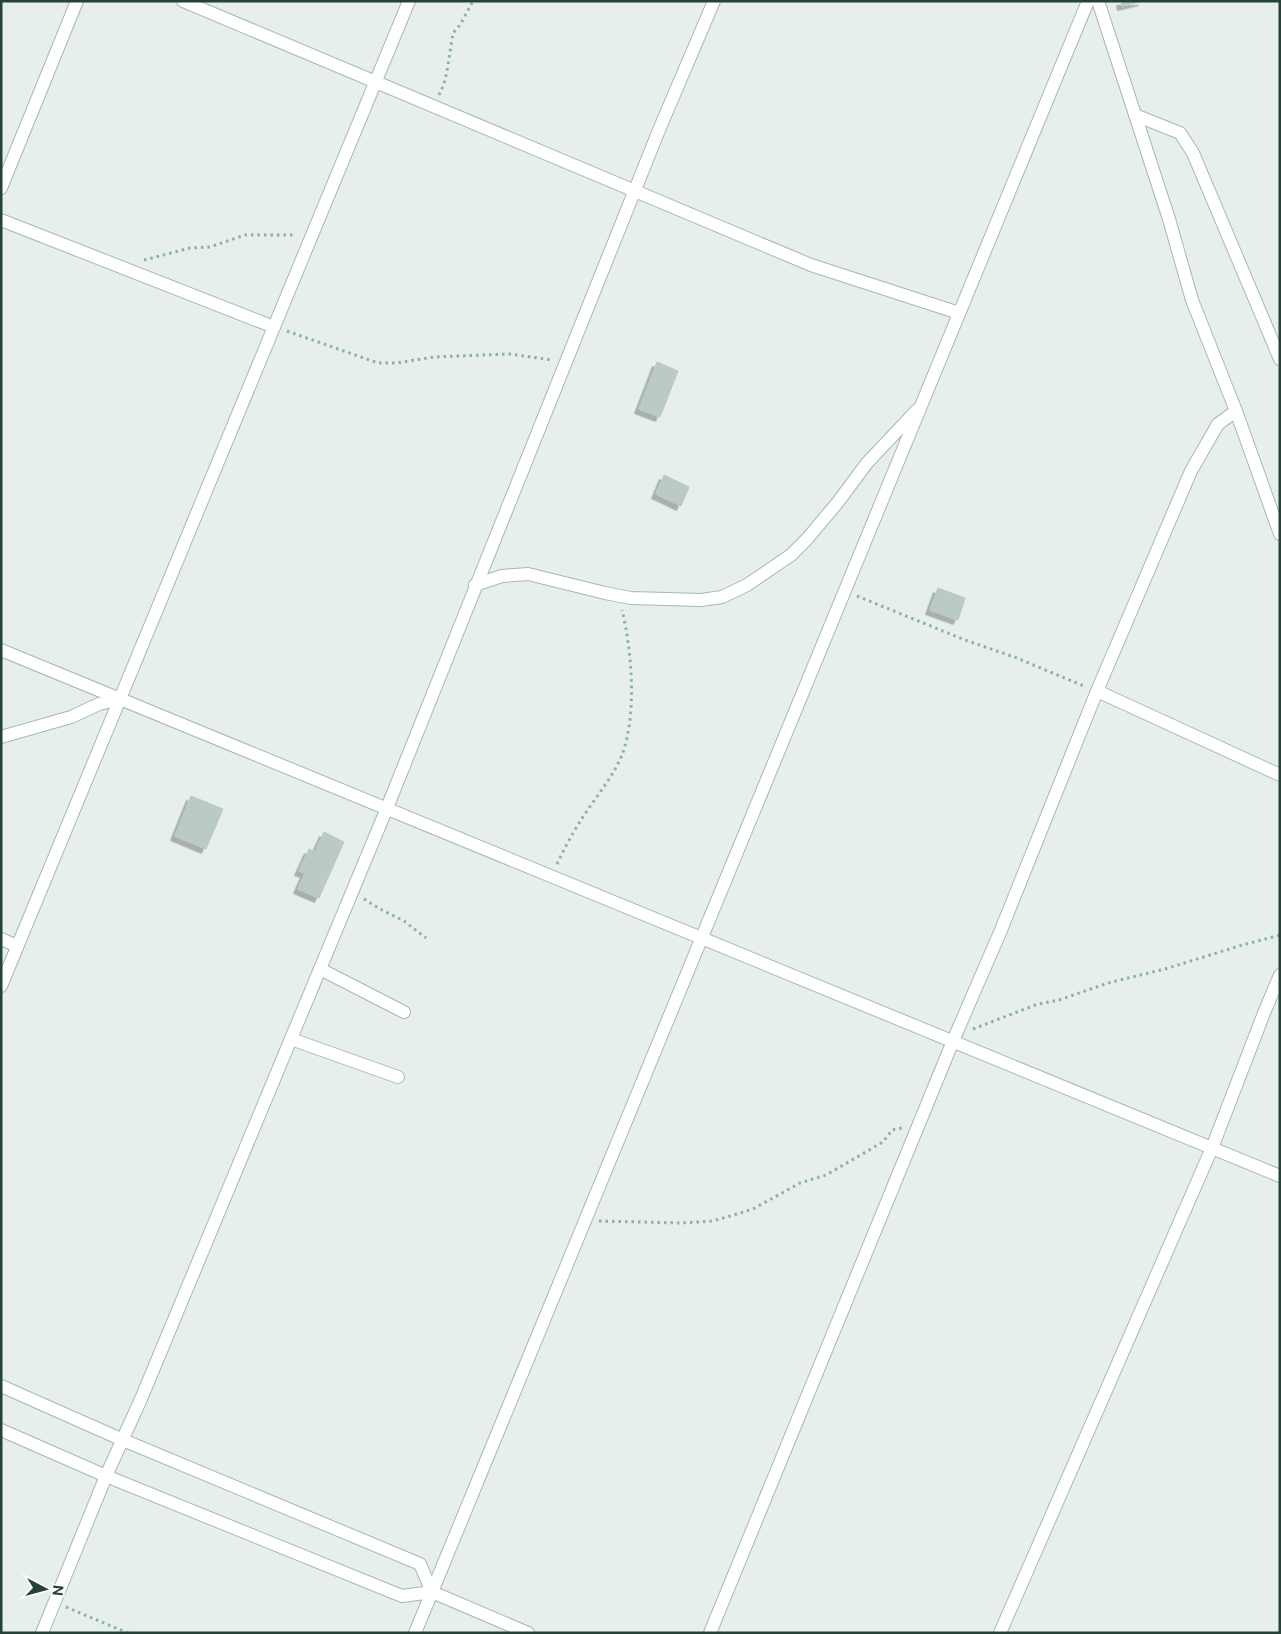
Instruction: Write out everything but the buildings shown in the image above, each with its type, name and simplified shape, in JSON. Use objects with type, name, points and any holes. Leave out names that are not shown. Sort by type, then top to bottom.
[{"type":"street","points":[[1,188],[76,1]]},
{"type":"street","points":[[182,1],[810,266],[959,313]]},
{"type":"street","points":[[1,986],[409,1]]},
{"type":"street","points":[[42,1633],[106,1476],[145,1390],[354,887],[634,191],[714,1]]},
{"type":"street","points":[[415,1633],[1088,1]]},
{"type":"street","points":[[1098,1],[1169,219],[1192,300],[1236,411],[1280,534]]},
{"type":"street","points":[[1135,115],[1180,133],[1193,153],[1280,359]]},
{"type":"street","points":[[1,220],[274,327]]},
{"type":"street","points":[[475,585],[502,576],[528,574],[619,596],[649,599],[701,600],[722,597],[747,585],[791,554],[807,539],[867,463],[921,406]]},
{"type":"street","points":[[710,1633],[954,1038],[1002,930],[1097,691],[1191,471],[1218,424],[1236,411]]},
{"type":"street","points":[[1,650],[702,938],[954,1038],[1280,1176]]},
{"type":"street","points":[[1097,691],[1280,775]]},
{"type":"street","points":[[1,737],[71,717],[99,704],[120,699]]},
{"type":"street","points":[[1,939],[18,946]]},
{"type":"street","points":[[320,969],[404,1012]]},
{"type":"street","points":[[1000,1633],[1212,1148],[1264,1012],[1280,976]]},
{"type":"street","points":[[291,1039],[398,1077]]},
{"type":"street","points":[[1,1386],[122,1440],[420,1564],[432,1592]]},
{"type":"street","points":[[1,1430],[106,1476],[402,1596],[432,1592],[528,1633]]},
{"type":"path","points":[[433,107],[446,78],[453,32],[460,25],[473,1]]},
{"type":"path","points":[[119,266],[190,248],[210,247],[245,235],[312,235]]},
{"type":"path","points":[[274,327],[378,363],[396,363],[434,357],[510,354],[565,362]]},
{"type":"path","points":[[845,591],[1097,691]]},
{"type":"path","points":[[551,876],[581,820],[612,774],[622,755],[630,709],[630,660],[626,627],[619,596]]},
{"type":"path","points":[[354,887],[365,900],[380,910],[404,921],[426,938]]},
{"type":"path","points":[[954,1038],[1038,1004],[1059,1000],[1108,983],[1165,969],[1280,935]]},
{"type":"path","points":[[586,1220],[681,1223],[713,1222],[753,1209],[800,1183],[826,1175],[883,1142],[894,1128],[916,1131]]},
{"type":"path","points":[[55,1603],[128,1633]]}]
